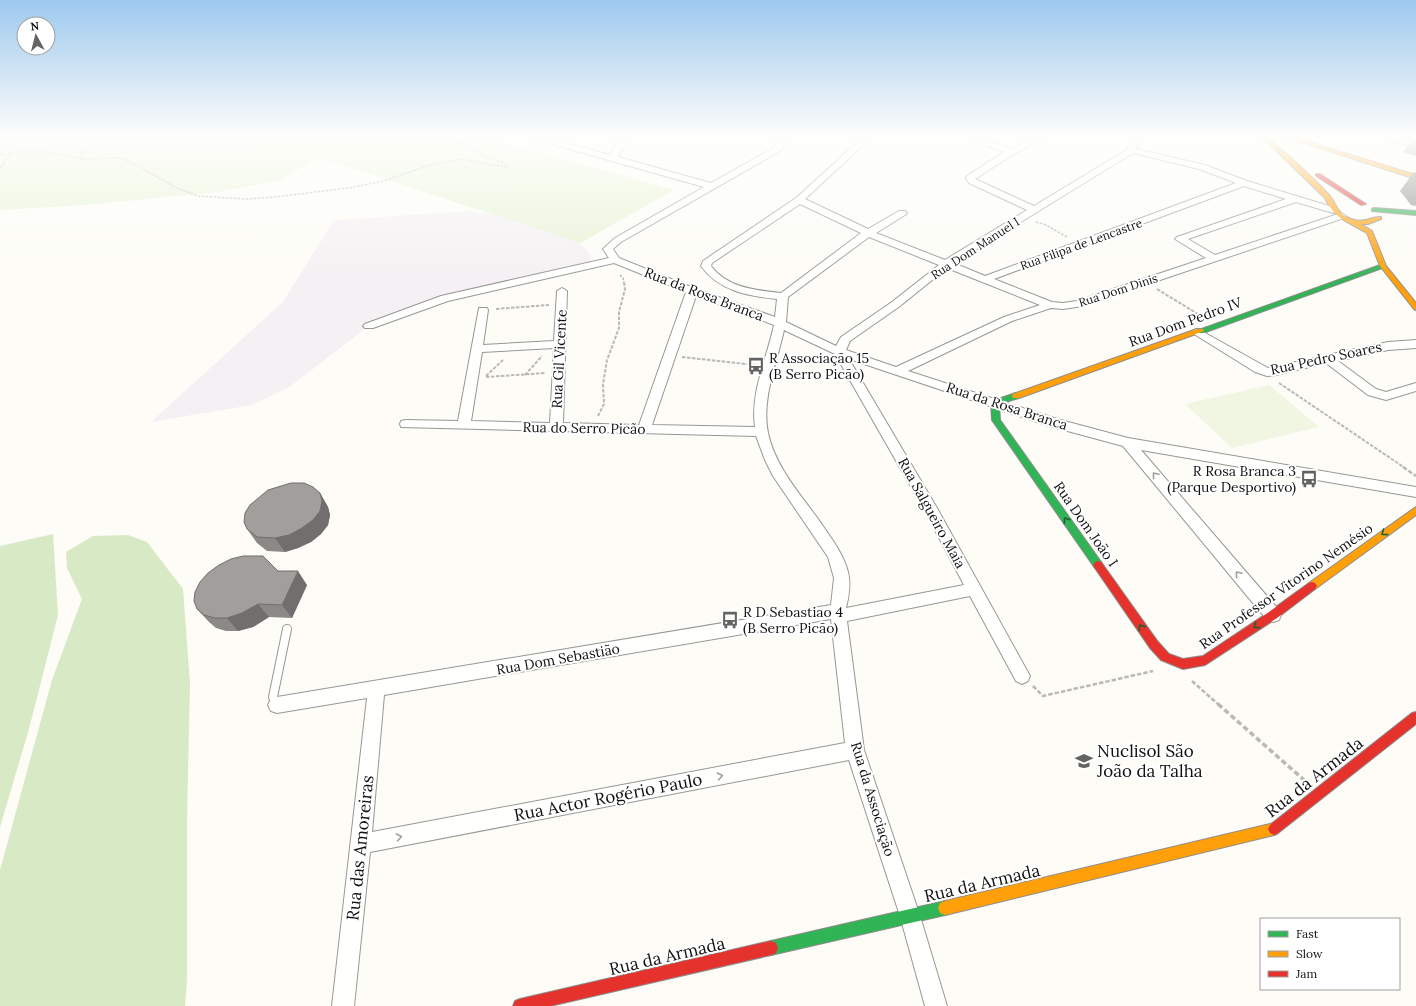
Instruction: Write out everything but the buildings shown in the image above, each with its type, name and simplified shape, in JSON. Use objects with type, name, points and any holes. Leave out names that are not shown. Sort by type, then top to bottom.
[{"type":"street","points":[[816,185],[799,200],[708,261],[706,266],[708,271],[732,287],[745,291],[783,296],[868,233],[902,213]]},
{"type":"street","points":[[979,185],[1030,212]]},
{"type":"street","name":"Rua Dom Manuel I","points":[[839,352],[845,339],[896,304],[946,264],[1075,185]]},
{"type":"street","name":"Rua Filipa de Lencastre","points":[[985,279],[1239,185]]},
{"type":"street","points":[[1250,185],[1294,199],[1339,209],[1368,222],[1379,218]]},
{"type":"street","points":[[1315,185],[1339,209],[1370,232],[1383,266],[1416,308]]},
{"type":"street","points":[[1334,185],[1374,210],[1380,216],[1376,227],[1370,232]]},
{"type":"street","points":[[369,326],[445,298],[618,261],[608,249],[618,240],[710,186]]},
{"type":"street","points":[[1215,259],[1180,239],[1294,199]]},
{"type":"street","points":[[799,200],[868,233],[1050,305]]},
{"type":"street","points":[[1339,209],[1363,204]]},
{"type":"street","name":"Rua Dom Dinis","points":[[899,370],[1008,319],[1050,305],[1064,306],[1079,304],[1146,282],[1215,259],[1339,209]]},
{"type":"street","points":[[1374,210],[1416,213]]},
{"type":"street","name":"Rua da Rosa Branca","points":[[618,261],[780,324],[839,352],[899,370],[1054,423],[1128,443],[1416,492]]},
{"type":"street","name":"Rua Dom Pedro IV","points":[[995,403],[1383,266]]},
{"type":"street","name":"Rua Gil Vicente","points":[[556,427],[559,372],[556,344],[562,304],[562,291]]},
{"type":"street","points":[[644,429],[692,291]]},
{"type":"street","name":"Rua da Associação","points":[[783,296],[780,324],[769,366],[761,406],[762,432],[767,451],[780,476],[832,551],[839,567],[842,591],[838,614],[855,750],[910,916],[936,1006]]},
{"type":"street","points":[[464,425],[483,310]]},
{"type":"street","name":"Rua Pedro Soares","points":[[1198,332],[1259,369],[1267,372],[1388,346],[1416,344]]},
{"type":"street","points":[[477,349],[556,344]]},
{"type":"street","name":"Rua Salgueiro Maia","points":[[839,352],[1022,676]]},
{"type":"street","points":[[1328,359],[1372,392],[1386,396],[1416,387]]},
{"type":"street","name":"Rua Dom João I","points":[[995,403],[996,420],[1149,638],[1165,657]]},
{"type":"street","name":"Rua do Serro Picão","points":[[406,424],[762,432]]},
{"type":"street","points":[[1128,443],[1273,615]]},
{"type":"street","name":"Rua Professor Vitorino Nemésio","points":[[1165,657],[1182,664],[1205,660],[1273,615],[1416,510]]},
{"type":"street","name":"Rua Dom Sebastião","points":[[277,705],[838,614],[974,589]]},
{"type":"street","name":"Rua das Amoreiras","points":[[343,1006],[376,690]]},
{"type":"street","name":"Rua da Armada","points":[[520,1006],[910,916],[1275,829],[1320,795],[1416,717]]},
{"type":"street","name":"Rua Actor Rogério Paulo","points":[[361,844],[855,750]]},
{"type":"lane","points":[[277,705],[273,697],[287,629]]},
{"type":"path","points":[[171,185],[198,196],[245,198],[275,197],[365,185]]},
{"type":"path","points":[[1030,212],[1039,223],[1046,225],[1079,244]]},
{"type":"path","points":[[593,428],[604,404],[603,384],[607,360],[619,328],[619,312],[625,289],[623,278],[618,273],[618,261]]},
{"type":"path","points":[[1146,282],[1216,326]]},
{"type":"path","points":[[483,310],[562,304]]},
{"type":"path","points":[[525,374],[556,344]]},
{"type":"path","points":[[486,377],[517,346]]},
{"type":"path","points":[[670,356],[769,366]]},
{"type":"path","points":[[1259,369],[1416,476]]},
{"type":"path","points":[[472,378],[559,372]]},
{"type":"path","points":[[1022,676],[1043,696],[1152,671],[1165,657]]},
{"type":"path","points":[[1189,678],[1320,795]]},
{"type":"shaded area","points":[[472,211],[559,226],[585,248],[591,255],[590,260],[587,263],[445,298],[369,326],[288,388],[252,405],[151,422],[283,302],[334,220]]},
{"type":"green space","points":[[0,185],[255,185],[218,192],[85,205],[0,210]]},
{"type":"green space","points":[[403,185],[656,185],[674,190],[580,243]]},
{"type":"green space","points":[[1269,385],[1319,427],[1232,448],[1185,404]]},
{"type":"green space","points":[[53,534],[58,615],[29,729],[0,827],[0,546]]},
{"type":"green space","points":[[128,535],[147,542],[183,589],[190,683],[187,820],[187,979],[185,1006],[0,1006],[0,870],[52,680],[82,599],[67,568],[66,552],[93,536]]},
{"type":"traffic: fast","points":[[1374,210],[1416,213]]},
{"type":"traffic: fast","points":[[1200,331],[1383,266]]},
{"type":"traffic: fast","points":[[1016,396],[995,403],[996,420],[1098,565]]},
{"type":"traffic: fast","points":[[771,948],[945,908]]},
{"type":"traffic: slow","points":[[1315,185],[1328,197],[1339,215],[1344,218],[1356,222],[1368,222],[1379,218]]},
{"type":"traffic: slow","points":[[1351,221],[1370,232],[1383,266],[1416,308]]},
{"type":"traffic: slow","points":[[1016,396],[1200,331]]},
{"type":"traffic: slow","points":[[1312,586],[1416,510]]},
{"type":"traffic: slow","points":[[945,908],[1274,829]]},
{"type":"traffic: jam","points":[[1333,185],[1363,204]]},
{"type":"traffic: jam","points":[[1098,565],[1154,645],[1165,657],[1183,664],[1205,660],[1273,615],[1312,586]]},
{"type":"traffic: jam","points":[[1274,829],[1416,717]]},
{"type":"traffic: jam","points":[[520,1006],[771,948]]},
{"type":"place","name":"R Associação 15 (B Serro Picão)","points":[[756,366]]},
{"type":"place","name":"R Rosa Branca 3 (Parque Desportivo)","points":[[1309,479]]},
{"type":"place","name":"R D Sebastiao 4 (B Serro Picão)","points":[[730,620]]},
{"type":"place","name":"Nuclisol São João da Talha","points":[[1084,761]]}]
